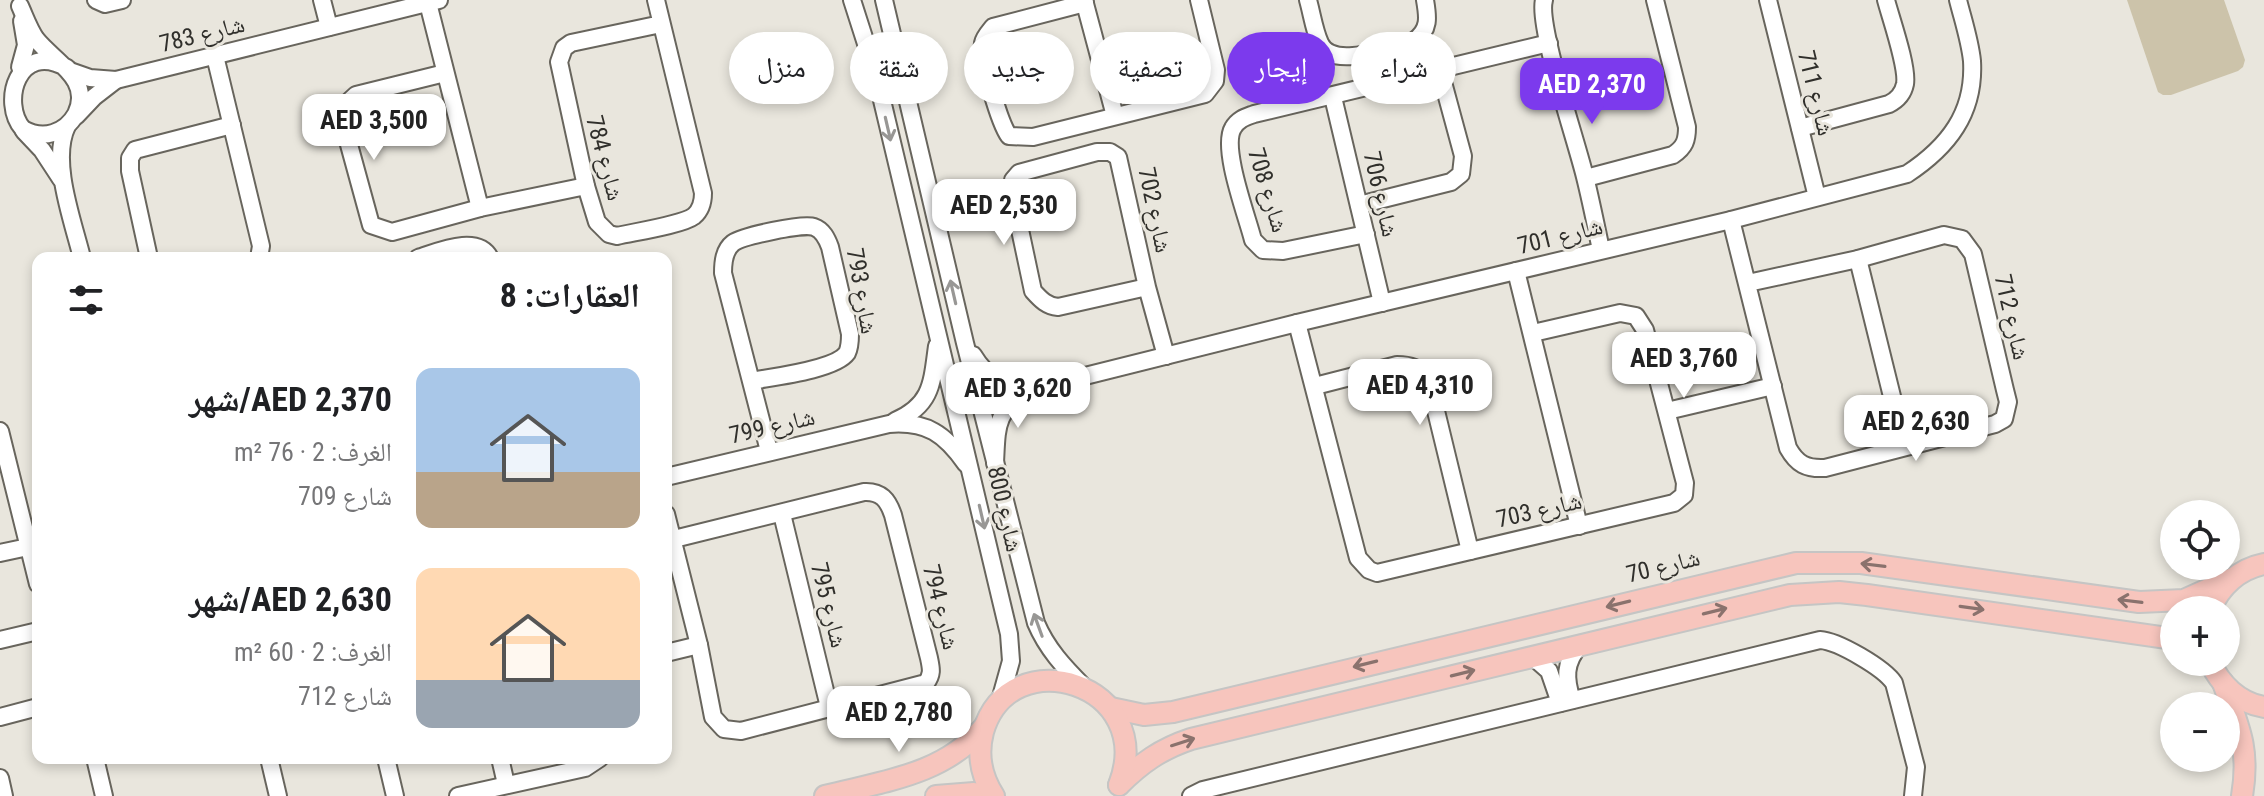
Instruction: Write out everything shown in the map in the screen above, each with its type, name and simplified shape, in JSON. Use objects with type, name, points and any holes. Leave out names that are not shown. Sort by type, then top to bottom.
[{"type":"main road","name":"شارع 70","points":[[2240,574],[2262,562]]},
{"type":"main road","name":"شارع 70","points":[[1111,708],[1144,715],[1173,712],[1796,563],[1861,563],[2139,602],[2184,600],[2229,580]]},
{"type":"main road","points":[[2217,596],[2230,580]]},
{"type":"main road","points":[[1116,790],[1136,769],[1161,750],[1191,739],[1790,595],[1839,592],[1947,604],[2160,637]]},
{"type":"main road","points":[[2219,676],[2245,749],[2242,796]]},
{"type":"main road","points":[[825,796],[937,765],[971,743],[999,704],[1024,686],[1054,680],[1084,687],[1111,708],[1125,739],[1126,763],[1116,790]]},
{"type":"main road","points":[[2223,683],[2239,697],[2264,707]]},
{"type":"main road","points":[[984,727],[980,758],[982,773],[994,796]]},
{"type":"main road","points":[[936,796],[974,793],[983,796]]},
{"type":"street","points":[[96,0],[105,4],[122,0]]},
{"type":"street","points":[[322,0],[329,27]]},
{"type":"street","name":"شارع 784","points":[[656,0],[703,193],[701,208],[690,218],[617,236],[600,226],[586,186],[559,71],[561,54],[571,43],[661,24]]},
{"type":"street","name":"شارع 800","points":[[852,0],[876,75],[1010,642],[1010,672],[999,704]]},
{"type":"street","name":"شارع 800","points":[[884,0],[965,343],[1036,623],[1056,658],[1084,687]]},
{"type":"street","points":[[1115,116],[1085,2],[993,27],[986,35],[984,54],[1000,120],[1009,136],[1033,137],[1196,97],[1211,89],[1216,70],[1199,0]]},
{"type":"street","points":[[1308,0],[1319,42],[1328,54],[1342,58],[1414,41],[1421,36],[1428,23],[1425,0]]},
{"type":"street","points":[[1544,0],[1549,43],[1586,178],[1601,250]]},
{"type":"street","points":[[1586,178],[1673,155],[1687,139],[1687,127],[1655,0]]},
{"type":"street","name":"شارع 711","points":[[1768,0],[1817,197]]},
{"type":"street","points":[[1800,128],[1889,104],[1901,94],[1905,75],[1886,0]]},
{"type":"street","name":"شارع 701","points":[[995,463],[1000,416],[1005,408],[1029,390],[1731,220],[1907,174],[1931,158],[1950,138],[1969,93],[1972,58],[1958,0]]},
{"type":"street","points":[[434,2],[445,73],[480,208]]},
{"type":"street","name":"شارع 783","points":[[68,70],[90,78],[116,80],[434,2]]},
{"type":"street","points":[[20,3],[26,45],[20,67]]},
{"type":"street","points":[[20,3],[37,39],[77,81],[79,106],[60,151],[64,183],[81,252]]},
{"type":"street","name":"شارع 708","points":[[1456,67],[1549,43]]},
{"type":"street","points":[[215,56],[260,252]]},
{"type":"street","points":[[64,183],[42,150],[7,110],[5,98],[11,75],[31,61],[43,59],[56,62],[68,70]]},
{"type":"street","points":[[445,73],[356,95],[344,106],[342,119],[371,225],[392,232],[480,208],[586,186]]},
{"type":"street","name":"شارع 783","points":[[70,122],[116,80]]},
{"type":"street","name":"شارع 708","points":[[1303,104],[1243,118],[1234,126],[1229,149],[1253,240],[1263,250],[1283,251],[1366,234]]},
{"type":"street","name":"شارع 706","points":[[1335,104],[1382,303]]},
{"type":"street","points":[[1359,205],[1451,182],[1461,174],[1463,156],[1449,104]]},
{"type":"street","points":[[22,129],[45,134],[70,122]]},
{"type":"street","points":[[148,252],[130,171],[130,158],[135,150],[232,125]]},
{"type":"street","name":"شارع 702","points":[[1147,287],[1058,307],[1051,307],[1041,300],[1033,291],[1012,192],[1013,180],[1019,173],[1097,152],[1110,152],[1118,157],[1166,356]]},
{"type":"street","name":"شارع 712","points":[[1731,220],[1788,448],[1802,466],[1825,468],[1904,445],[1995,424],[2004,419],[2008,402],[1973,254],[1962,239],[1944,235],[1858,259],[1748,283]]},
{"type":"street","name":"شارع 793","points":[[751,381],[827,365],[846,354],[850,334],[830,247],[820,231],[813,227],[802,226],[743,239],[733,243],[723,262],[723,273],[769,451]]},
{"type":"street","points":[[442,252],[467,246],[479,247],[487,252]]},
{"type":"street","points":[[1858,259],[1904,445]]},
{"type":"street","points":[[1516,271],[1579,526]]},
{"type":"street","name":"شارع 703","points":[[1297,323],[1358,558],[1377,573],[1680,500],[1685,483],[1645,330],[1636,316],[1620,313],[1533,333]]},
{"type":"street","name":"شارع 799","points":[[889,424],[922,405],[930,389],[938,336]]},
{"type":"street","points":[[965,343],[980,367],[994,380],[1010,388],[1029,390]]},
{"type":"street","points":[[1315,386],[1397,365],[1410,365],[1428,378],[1470,551]]},
{"type":"street","points":[[1667,411],[1773,386]]},
{"type":"street","name":"شارع 799","points":[[672,475],[889,424],[906,423],[927,426],[951,445],[972,472]]},
{"type":"street","points":[[0,431],[32,562]]},
{"type":"street","name":"شارع 794","points":[[672,533],[713,717],[724,729],[741,731],[926,683],[932,673],[889,501],[872,492],[674,539]]},
{"type":"street","name":"شارع 795","points":[[782,514],[829,707]]},
{"type":"street","points":[[0,553],[28,547]]},
{"type":"street","points":[[0,640],[32,632]]},
{"type":"street","points":[[1191,796],[1203,790],[1813,641],[1832,642],[1888,675],[1894,683],[1916,767],[1913,796]]},
{"type":"street","points":[[672,652],[699,645]]},
{"type":"street","points":[[1566,702],[1566,674],[1570,658],[1580,645]]},
{"type":"street","points":[[1532,656],[1544,666],[1566,702]]},
{"type":"street","points":[[0,717],[32,709]]},
{"type":"street","points":[[96,764],[104,796]]},
{"type":"street","points":[[270,764],[278,796]]},
{"type":"street","points":[[387,764],[395,796]]},
{"type":"street","points":[[501,764],[506,784]]},
{"type":"street","points":[[458,796],[585,768],[591,764]]},
{"type":"street","points":[[0,778],[4,796]]},
{"type":"shaded area","points":[[2127,0],[2224,0],[2245,60],[2243,67],[2171,95],[2163,95],[2158,92]]}]
